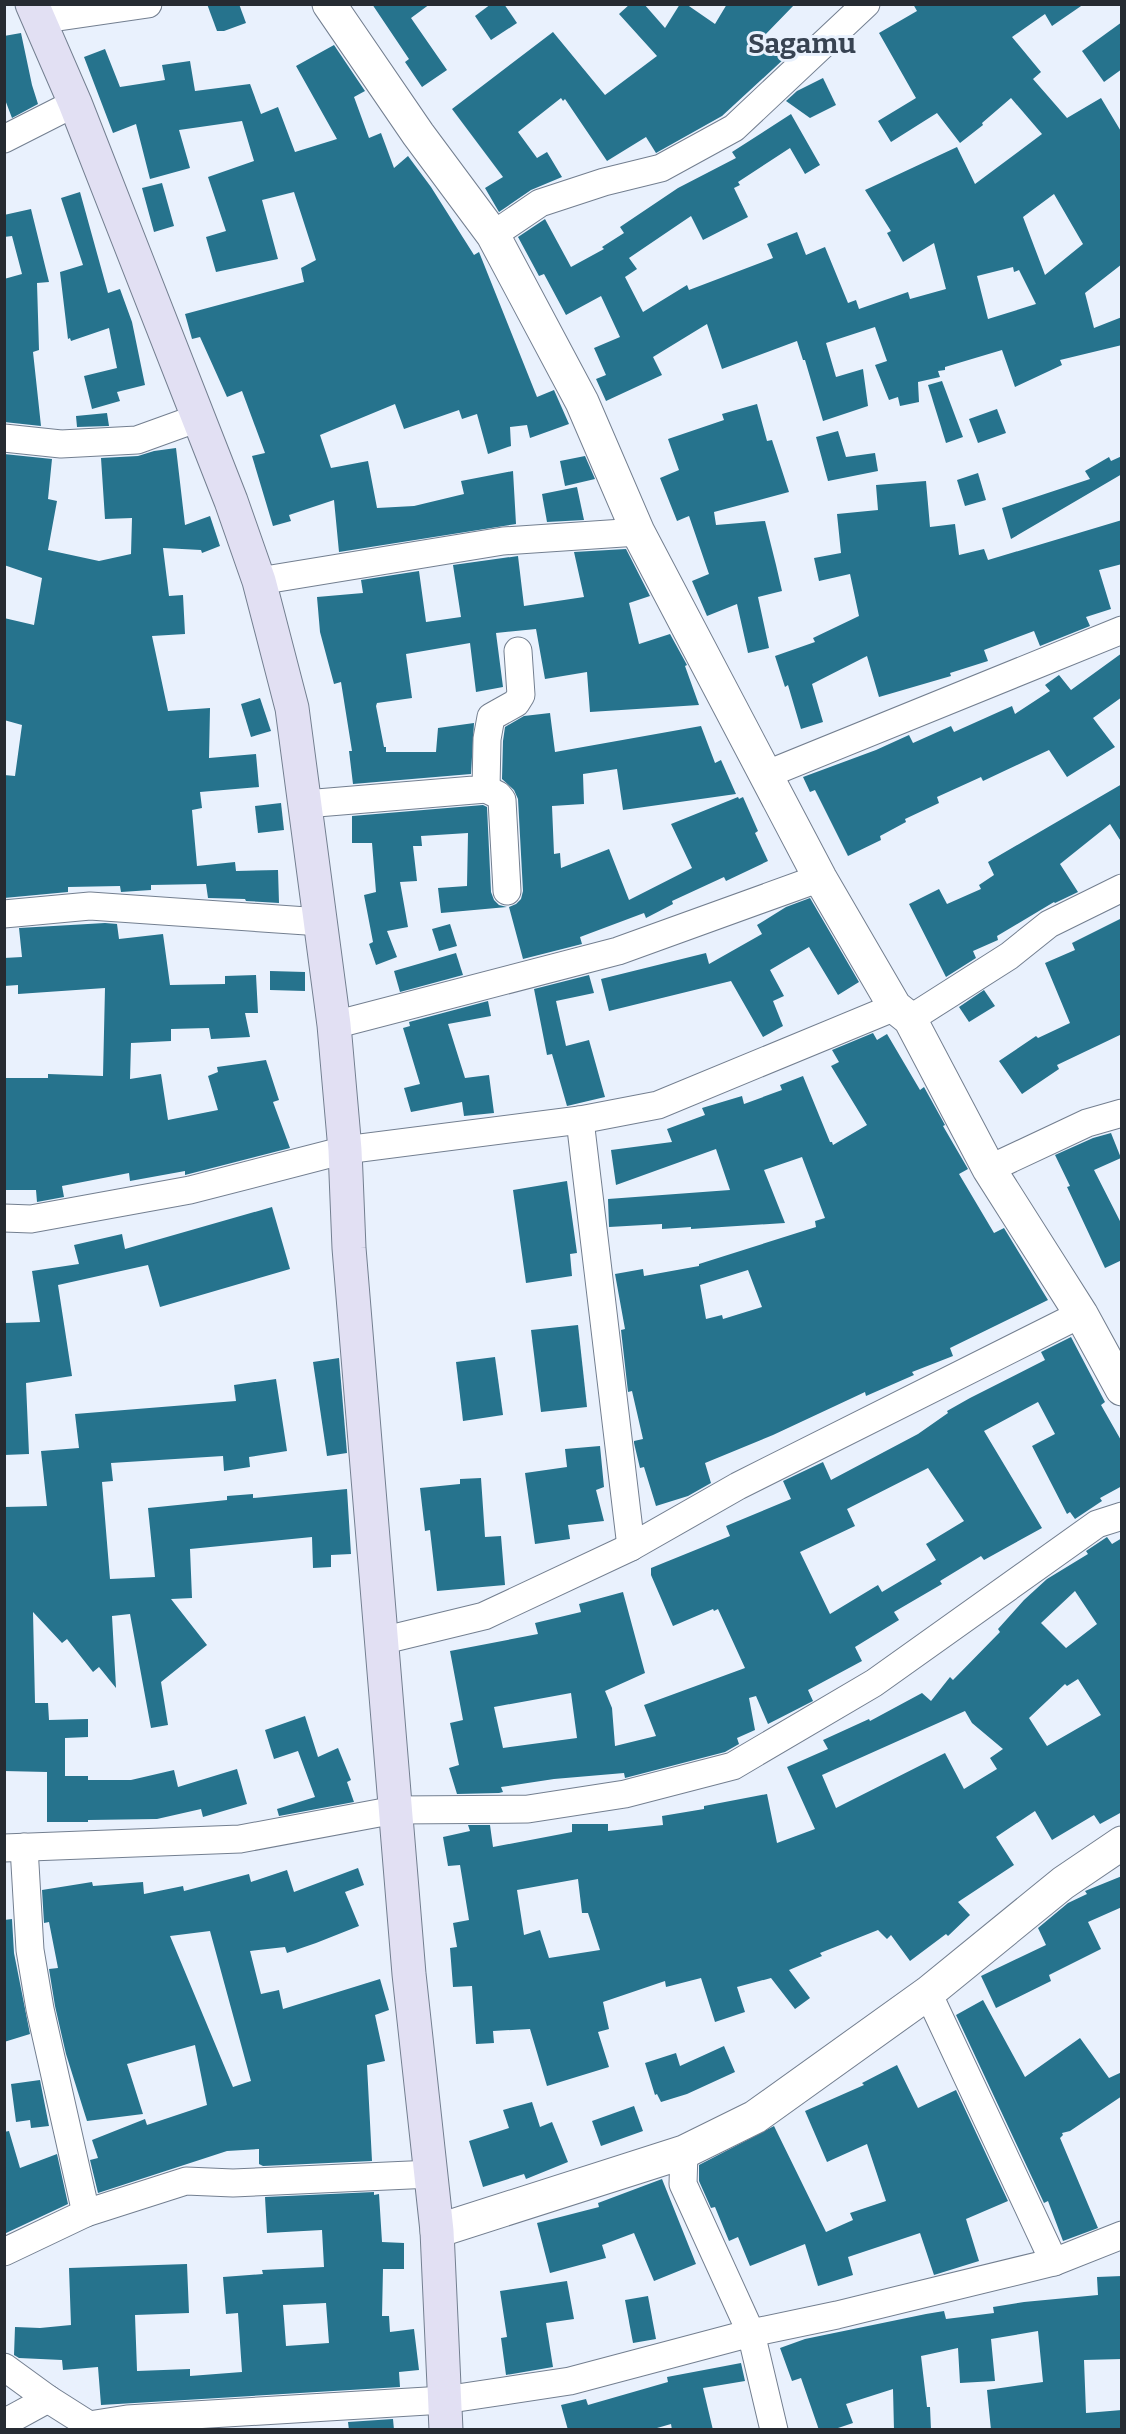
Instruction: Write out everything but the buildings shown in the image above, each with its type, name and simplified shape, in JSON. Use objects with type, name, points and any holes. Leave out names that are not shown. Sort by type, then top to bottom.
[{"type":"main road","points":[[35,12],[75,103],[231,501],[259,581],[292,708],[334,1025],[409,1974],[437,2231],[445,2415]]},
{"type":"street","points":[[35,12],[148,4]]},
{"type":"street","points":[[329,4],[418,134],[493,235],[582,402],[638,532],[820,878],[903,1013],[989,1169],[1081,1314],[1122,1389]]},
{"type":"street","points":[[493,235],[540,203],[604,182],[661,168],[734,128],[866,4]]},
{"type":"street","points":[[4,139],[75,103]]},
{"type":"street","points":[[4,438],[61,444],[137,440],[198,418]]},
{"type":"street","points":[[259,581],[503,540],[638,532]]},
{"type":"street","points":[[765,775],[1122,630]]},
{"type":"street","points":[[486,789],[487,739],[491,717],[516,703],[521,695],[518,651]]},
{"type":"street","points":[[305,804],[486,789],[498,795],[502,800],[507,891]]},
{"type":"street","points":[[334,1025],[618,951],[820,878]]},
{"type":"street","points":[[4,1218],[31,1219],[190,1190],[345,1150],[580,1120],[658,1105],[903,1013],[1009,956],[1049,924],[1122,888]]},
{"type":"street","points":[[4,914],[90,906],[321,922]]},
{"type":"street","points":[[989,1169],[1087,1123],[1122,1113]]},
{"type":"street","points":[[580,1120],[631,1547]]},
{"type":"street","points":[[381,1641],[484,1616],[631,1547],[738,1486],[1081,1314]]},
{"type":"street","points":[[86,2213],[40,2009],[14,1847],[240,1839],[395,1810],[528,1809],[625,1794],[733,1766],[874,1683],[1097,1524],[1122,1516]]},
{"type":"street","points":[[437,2231],[684,2152],[755,2117],[928,1993],[1063,1883],[1122,1843]]},
{"type":"street","points":[[928,1993],[1054,2262]]},
{"type":"street","points":[[684,2152],[683,2184],[751,2333],[774,2430]]},
{"type":"street","points":[[4,2252],[86,2213],[186,2181],[233,2183],[432,2174]]},
{"type":"street","points":[[4,2367],[90,2427],[127,2420],[445,2415],[751,2333],[837,2315],[1054,2262],[1122,2235]]},
{"type":"street","points":[[4,2423],[48,2399]]},
{"type":"district","name":"Sagamu","points":[[802,43]]}]
